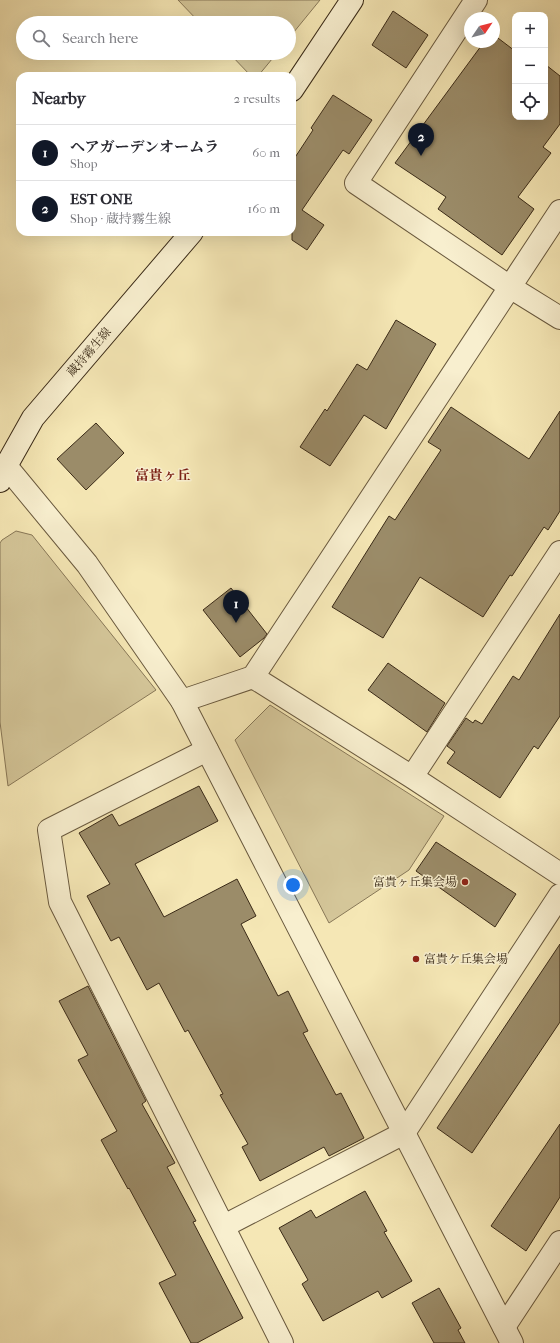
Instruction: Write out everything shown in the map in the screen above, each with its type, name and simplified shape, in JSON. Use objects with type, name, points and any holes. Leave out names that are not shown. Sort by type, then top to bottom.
[{"type":"street","points":[[296,84],[352,0]]},
{"type":"street","points":[[476,0],[356,183],[510,287],[560,318]]},
{"type":"street","points":[[182,701],[253,677],[560,211]]},
{"type":"street","name":"蔵持霧生線","points":[[3,473],[33,418],[189,236]]},
{"type":"street","points":[[3,473],[87,564],[182,701],[508,1335]]},
{"type":"street","points":[[412,777],[560,552]]},
{"type":"street","points":[[253,677],[412,777],[560,874]]},
{"type":"street","points":[[207,750],[49,830],[60,902],[282,1343]]},
{"type":"street","points":[[224,1226],[404,1133],[560,895]]},
{"type":"street","points":[[508,1335],[560,1242]]},
{"type":"shaded area","points":[[178,0],[320,0],[296,29],[296,16],[193,16]]},
{"type":"shaded area","points":[[236,60],[271,60],[261,72],[247,72]]},
{"type":"shaded area","points":[[16,531],[32,535],[156,690],[8,786],[0,722],[0,543]]},
{"type":"shaded area","points":[[270,705],[444,816],[409,870],[329,923],[235,740]]},
{"type":"building","points":[[393,11],[428,35],[406,68],[372,45]]},
{"type":"building","points":[[500,40],[512,49],[512,120],[548,120],[548,67],[560,76],[560,124],[543,147],[551,153],[518,197],[534,209],[502,255],[438,209],[446,197],[395,163],[480,48],[500,48]]},
{"type":"building","points":[[333,95],[372,120],[349,154],[343,150],[302,210],[324,225],[307,250],[292,240],[292,236],[296,236],[296,156],[313,130],[311,128]]},
{"type":"building","points":[[396,320],[436,344],[386,429],[364,415],[330,466],[300,447],[325,409],[327,411],[357,364],[367,370]]},
{"type":"building","points":[[451,407],[529,459],[560,411],[560,511],[548,530],[544,527],[512,576],[510,575],[483,617],[420,577],[383,638],[332,607],[389,516],[395,520],[441,450],[428,442]]},
{"type":"building","points":[[96,423],[124,453],[86,490],[57,459]]},
{"type":"building","points":[[231,588],[267,634],[240,657],[203,610]]},
{"type":"building","points":[[560,614],[560,716],[538,749],[534,746],[500,798],[447,763],[455,752],[447,746],[466,718],[473,723],[475,720],[482,724],[513,676],[519,680]]},
{"type":"building","points":[[388,663],[445,703],[427,732],[368,690]]},
{"type":"building","points":[[199,786],[218,821],[135,864],[164,917],[237,879],[256,916],[241,924],[278,996],[288,991],[308,1031],[303,1033],[336,1095],[341,1093],[364,1138],[329,1156],[324,1147],[260,1181],[242,1147],[248,1144],[220,1095],[223,1094],[188,1030],[185,1032],[159,983],[147,990],[119,937],[111,941],[87,896],[110,884],[79,833],[112,814],[119,826]]},
{"type":"building","name":"富貴ヶ丘集会場","points":[[436,842],[516,894],[495,927],[416,871]]},
{"type":"building","points":[[560,944],[560,1022],[472,1153],[437,1128]]},
{"type":"building","points":[[88,986],[146,1101],[142,1104],[175,1163],[167,1167],[196,1221],[193,1222],[243,1318],[197,1343],[191,1343],[159,1283],[176,1275],[101,1140],[117,1131],[78,1060],[88,1055],[59,1001]]},
{"type":"building","points":[[560,1124],[560,1197],[526,1251],[491,1226]]},
{"type":"building","points":[[365,1191],[387,1231],[384,1232],[412,1281],[382,1298],[378,1291],[323,1321],[302,1284],[308,1280],[279,1228],[311,1210],[316,1218]]},
{"type":"building","points":[[439,1288],[461,1328],[458,1330],[465,1343],[434,1343],[412,1303]]},
{"type":"place","name":"EST ONE","points":[[421,156]]},
{"type":"place","name":"ヘアガーデンオームラ","points":[[236,623]]},
{"type":"place","name":"富貴ヶ丘集会場","points":[[465,882]]},
{"type":"place","name":"富貴ケ丘集会場","points":[[416,959]]},
{"type":"district","name":"富貴ヶ丘","points":[[163,475]]}]
